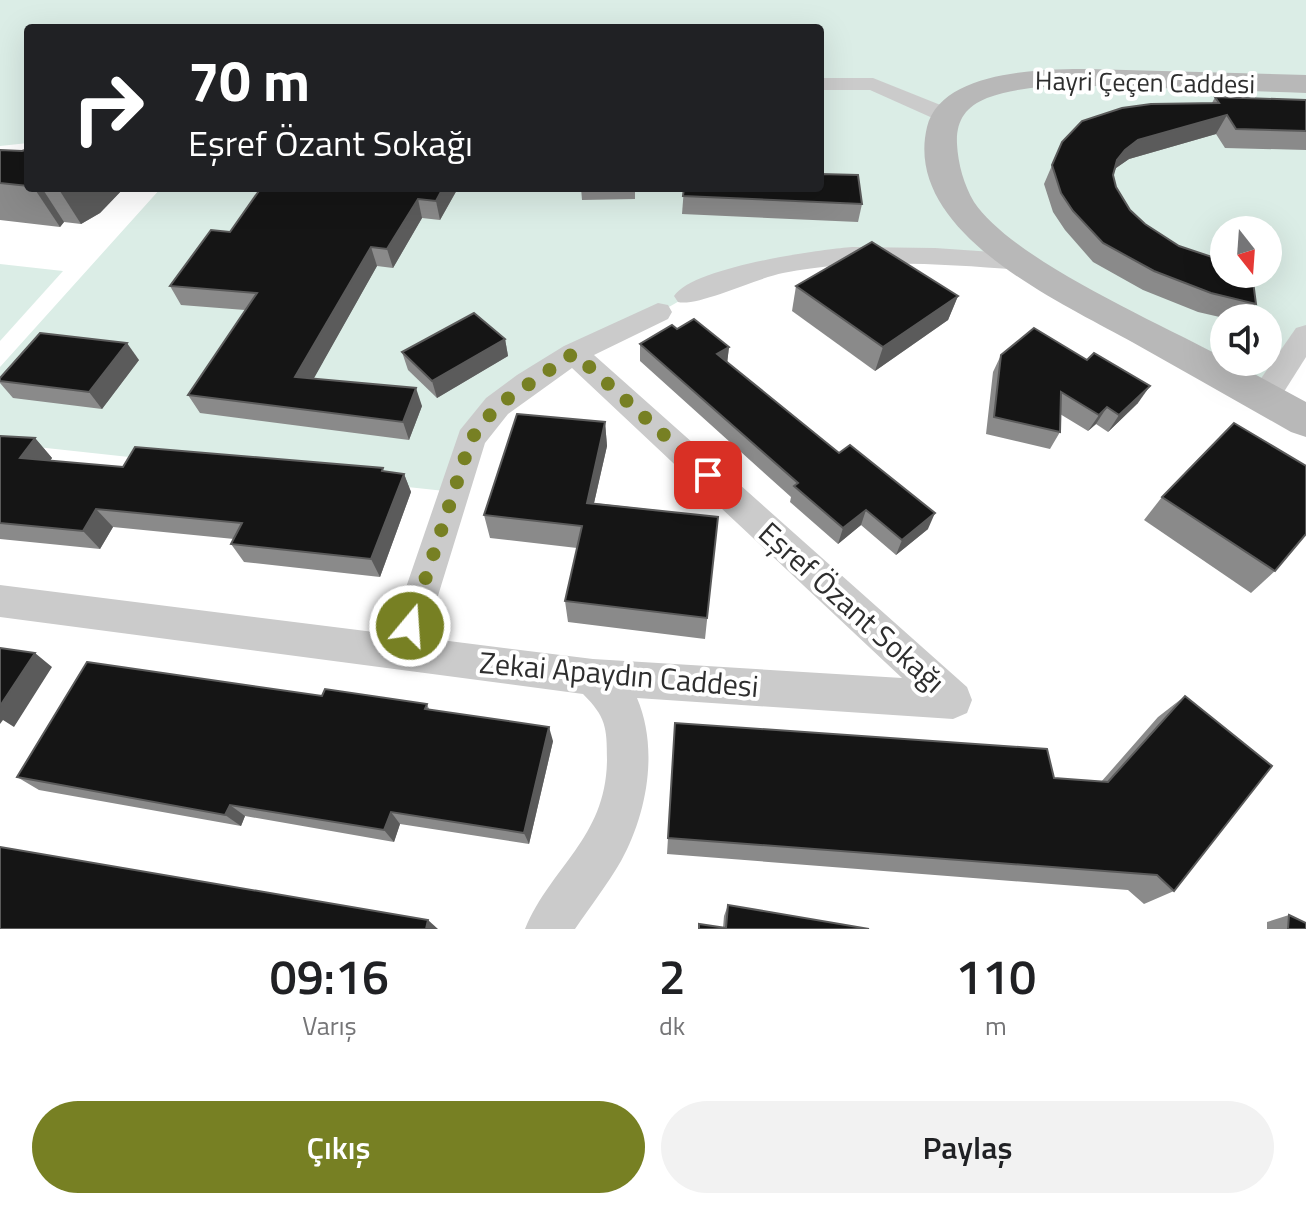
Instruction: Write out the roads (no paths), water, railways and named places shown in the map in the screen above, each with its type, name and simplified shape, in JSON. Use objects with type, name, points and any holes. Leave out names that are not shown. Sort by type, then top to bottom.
[{"type":"street","name":"Hayri Çeçen Caddesi","points":[[945,115],[958,100],[976,93],[1022,81],[1052,78],[1306,84]]},
{"type":"street","points":[[824,84],[873,84],[945,115],[942,160],[951,189],[965,213],[1021,262],[1306,421]]},
{"type":"street","points":[[688,296],[767,267],[841,254],[918,255],[1021,262]]},
{"type":"street","points":[[402,653],[471,439],[497,406],[574,353],[658,312]]},
{"type":"street","points":[[1264,398],[1306,335]]},
{"type":"street","name":"Eşref Özant Sokağı","points":[[574,353],[953,700]]},
{"type":"street","name":"Zekai Apaydın Caddesi","points":[[0,601],[593,677],[953,700]]},
{"type":"street","points":[[548,929],[606,845],[627,787],[627,736],[620,704],[593,677]]}]
